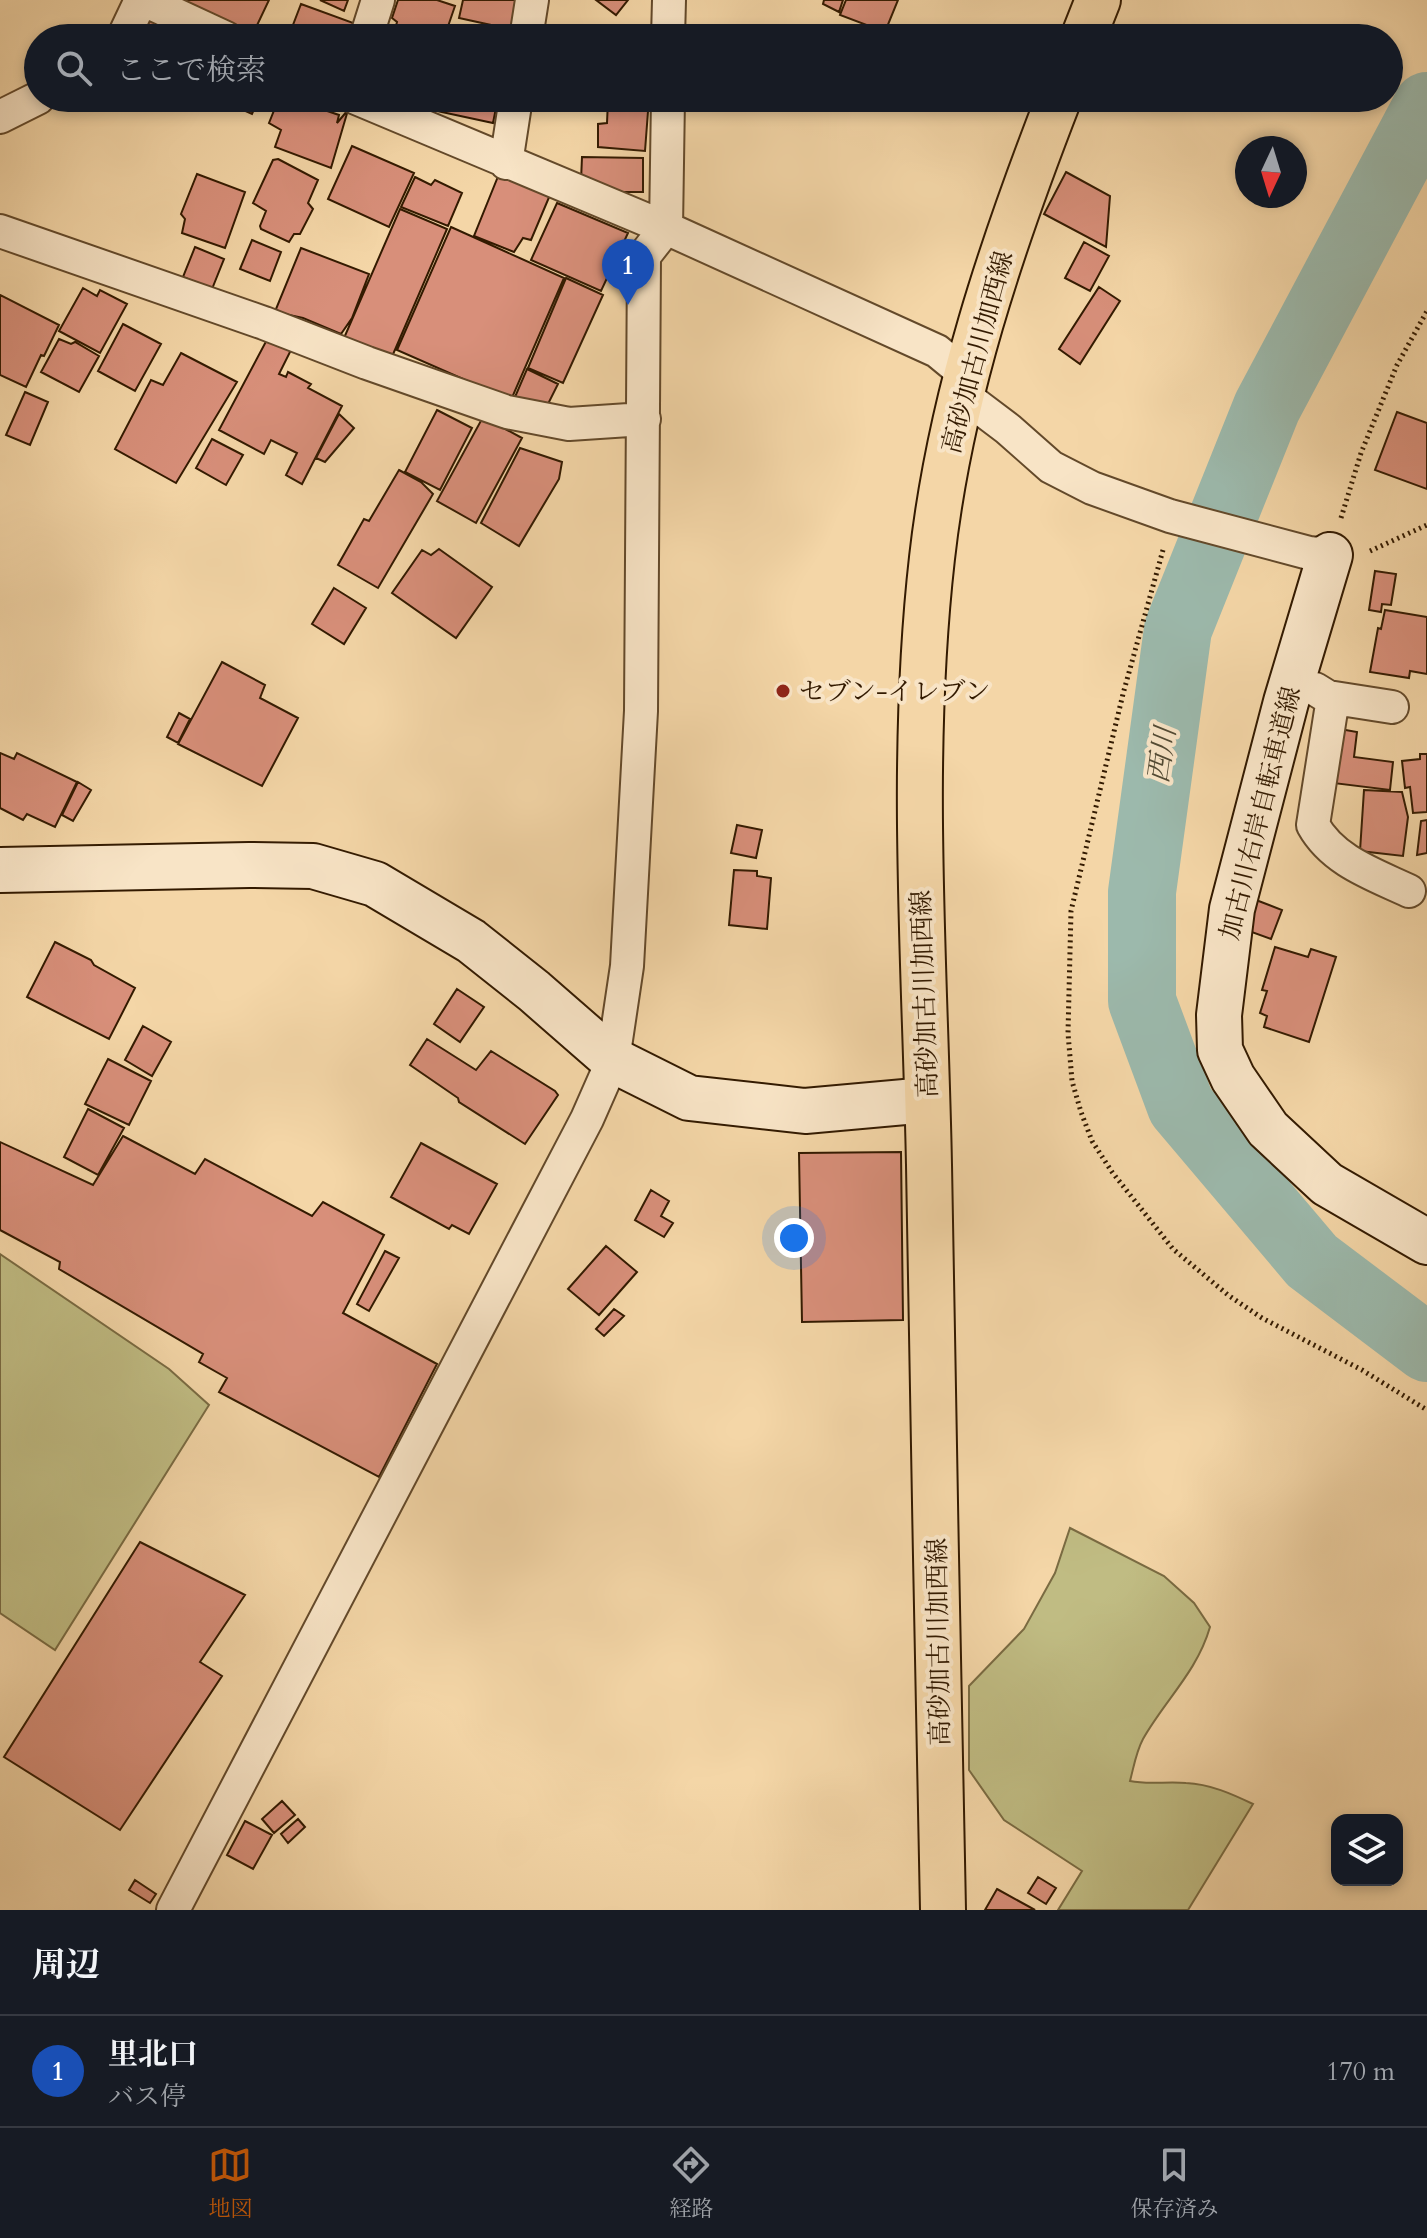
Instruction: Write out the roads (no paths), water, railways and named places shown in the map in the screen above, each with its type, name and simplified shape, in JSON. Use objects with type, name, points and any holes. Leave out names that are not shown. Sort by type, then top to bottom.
[{"type":"main road","points":[[1089,24],[1098,0]]},
{"type":"main road","name":"高砂加古川加西線","points":[[943,1910],[918,801],[922,683],[932,555],[946,467],[964,385],[1000,256],[1054,112]]},
{"type":"street","points":[[130,24],[142,0],[195,24]]},
{"type":"street","points":[[370,24],[378,0]]},
{"type":"street","points":[[528,24],[532,0]]},
{"type":"street","points":[[668,24],[669,0]]},
{"type":"street","points":[[0,117],[24,105]]},
{"type":"street","points":[[388,112],[666,228],[937,351],[964,385],[1008,429],[1051,467],[1092,488],[1174,517],[1320,554]]},
{"type":"street","points":[[506,163],[514,112]]},
{"type":"street","points":[[173,1910],[587,1119],[613,1060],[627,966],[641,711],[644,256],[666,228],[668,112]]},
{"type":"street","points":[[0,231],[507,412],[569,424],[644,419]]},
{"type":"street","name":"加古川右岸自転車道線","points":[[1320,554],[1293,675],[1232,909],[1219,1015],[1220,1050],[1233,1078],[1268,1129],[1317,1175],[1327,1184],[1427,1242]]},
{"type":"street","points":[[1293,675],[1328,697],[1392,707]]},
{"type":"street","points":[[1333,698],[1313,825],[1337,854],[1409,891]]},
{"type":"street","points":[[0,870],[313,866],[375,884],[471,941],[613,1060],[689,1098],[805,1111],[927,1100]]},
{"type":"waterway","name":"西川","points":[[1427,106],[1267,407],[1178,629],[1142,892],[1142,1001],[1181,1106],[1312,1261],[1427,1348]]},
{"type":"place","name":"里北口","points":[[628,305]]},
{"type":"place","name":"セブン-イレブン","points":[[783,691]]}]
